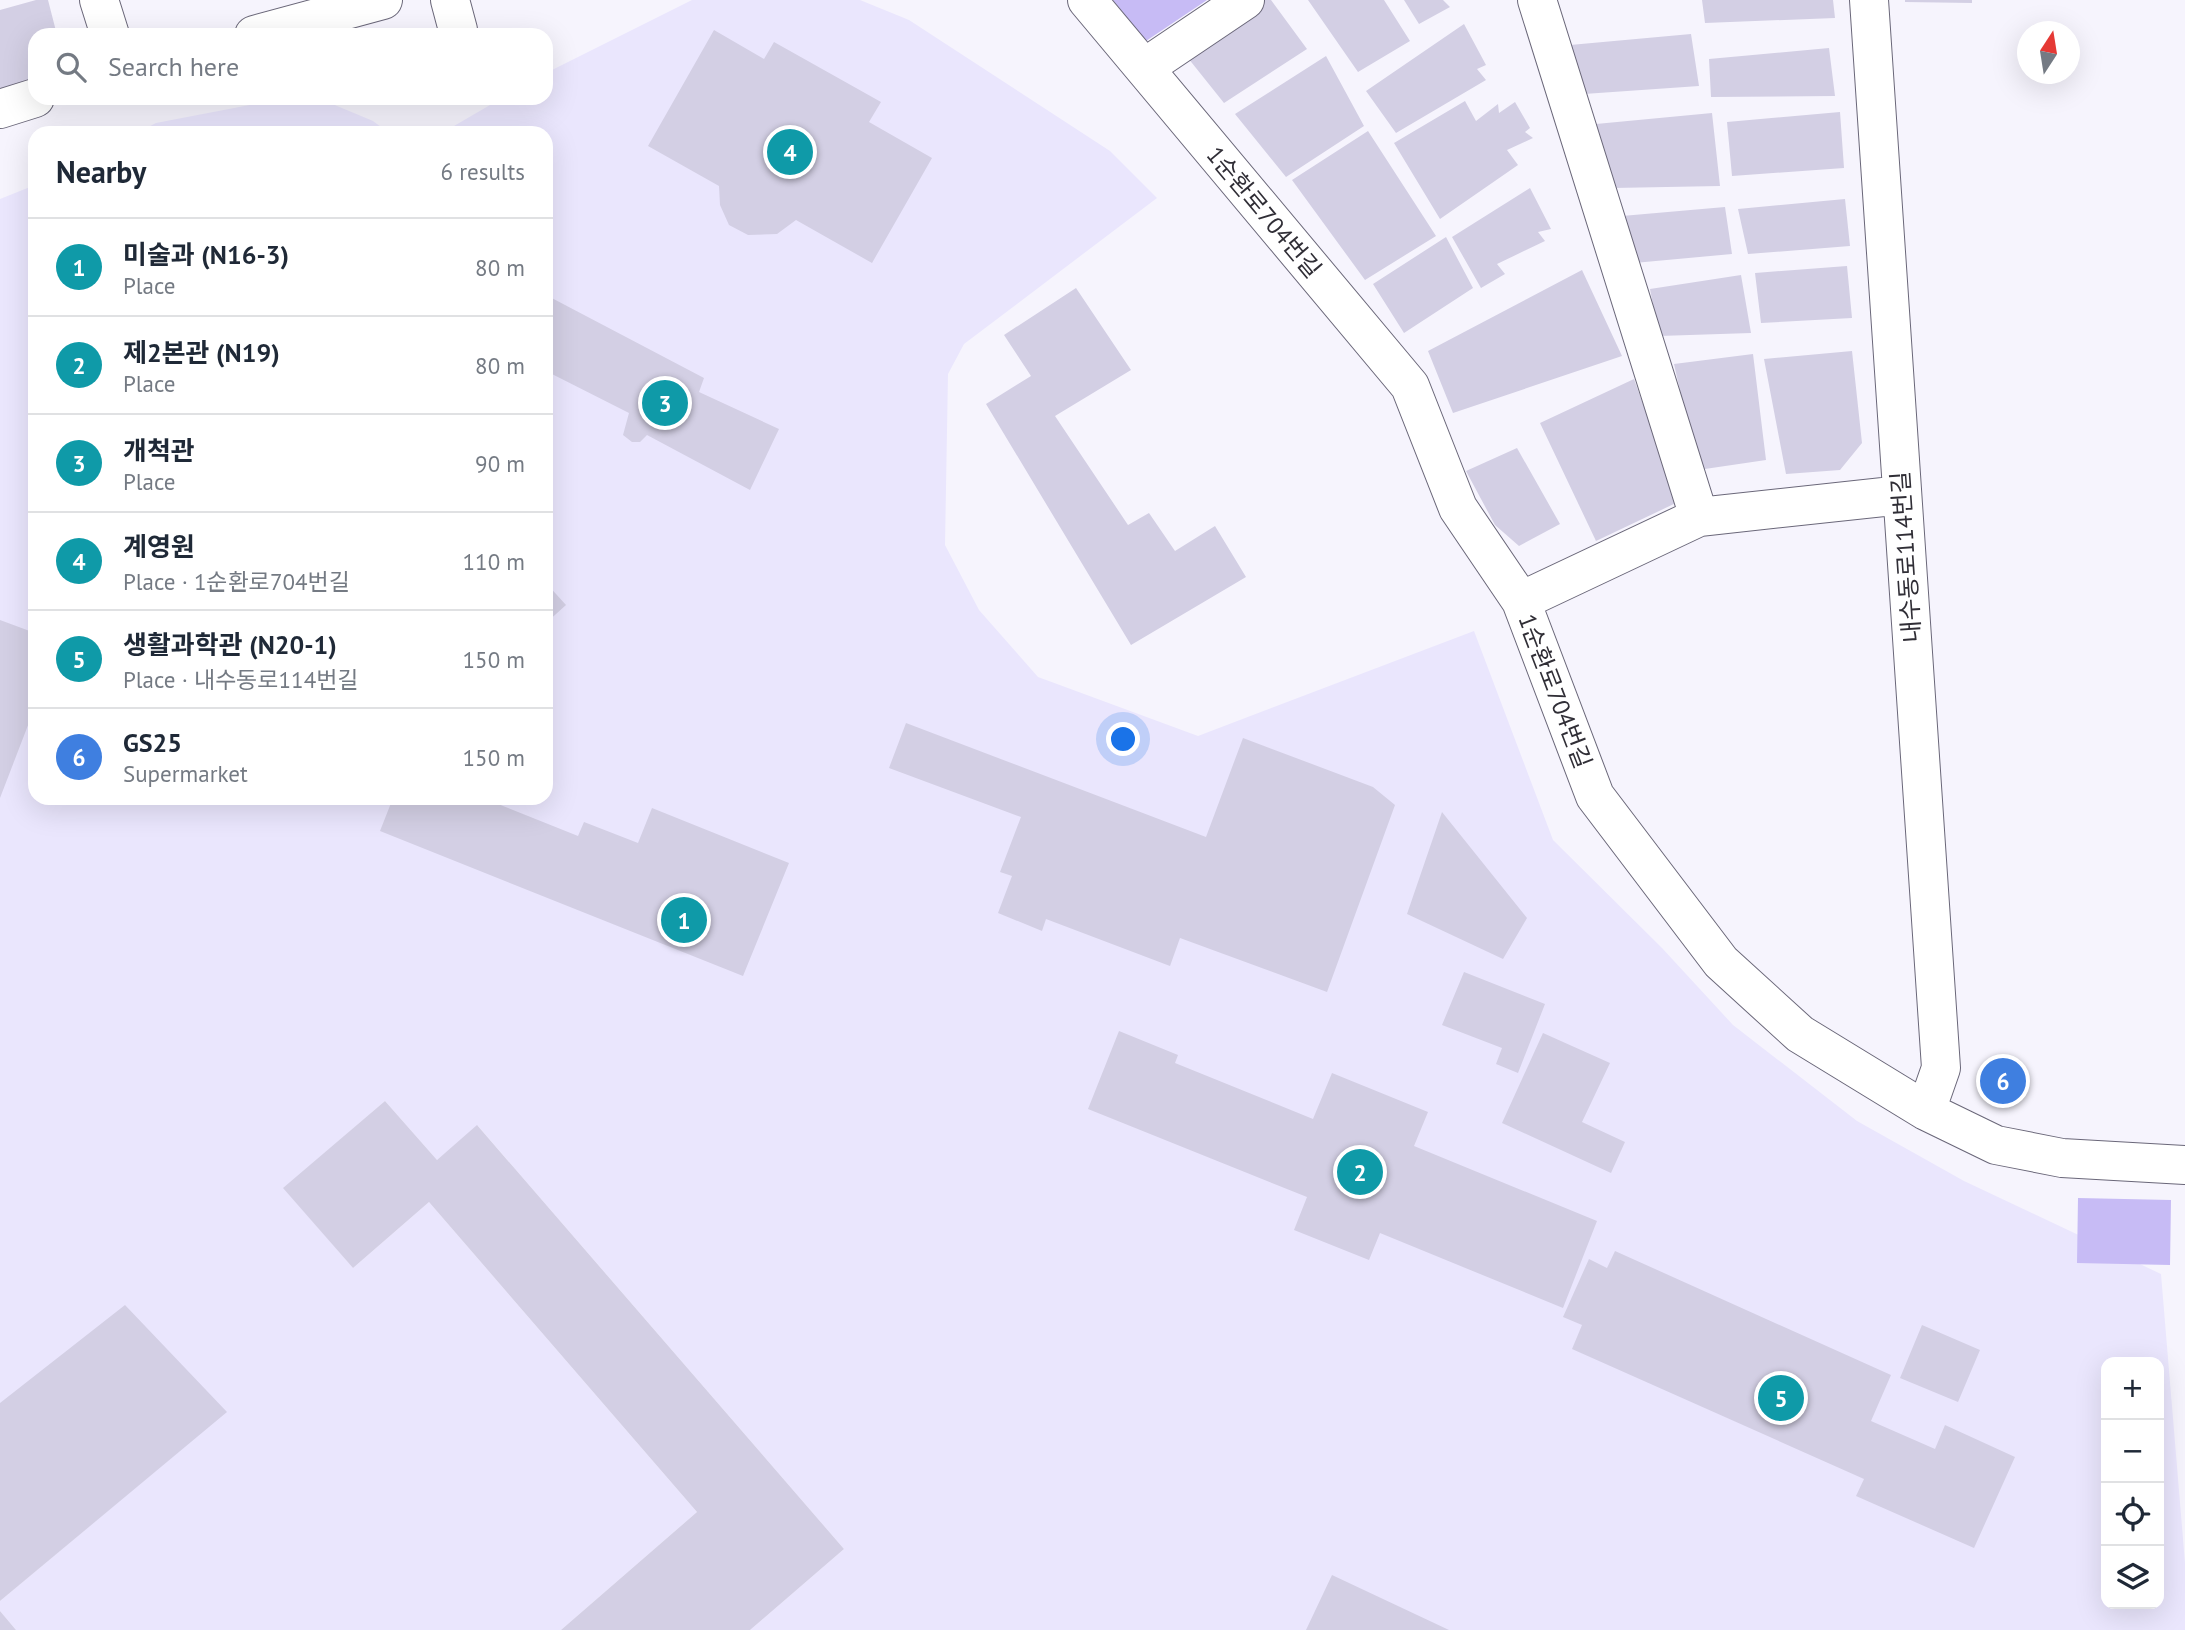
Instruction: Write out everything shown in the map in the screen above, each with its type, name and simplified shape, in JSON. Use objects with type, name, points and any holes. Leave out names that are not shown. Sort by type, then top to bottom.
[{"type":"street","points":[[99,0],[108,28]]},
{"type":"street","points":[[280,28],[383,0]]},
{"type":"street","name":"1순환로704번길","points":[[1087,0],[1410,386],[1458,508],[1521,601],[1595,796],[1721,962],[1800,1034],[1926,1111],[1996,1145],[2062,1158],[2185,1165]]},
{"type":"street","points":[[1144,68],[1245,0]]},
{"type":"street","points":[[1537,0],[1699,517]]},
{"type":"street","name":"내수동로114번길","points":[[1869,0],[1941,1068],[1926,1111]]},
{"type":"street","points":[[0,109],[28,100]]},
{"type":"street","points":[[1521,601],[1699,517],[1902,495]]},
{"type":"shaded area","points":[[692,0],[860,0],[909,20],[1110,151],[1157,198],[964,344],[948,374],[945,545],[979,610],[1038,677],[1198,736],[1474,631],[1553,840],[1662,948],[1733,1025],[1857,1121],[1964,1181],[2161,1274],[2185,1563],[2185,1630],[750,1630],[844,1549],[478,1126],[437,1160],[385,1101],[284,1188],[353,1268],[429,1202],[697,1512],[561,1630],[16,1630],[0,1611],[0,1601],[226,1412],[0,1403],[0,199],[28,188],[28,805],[553,805],[553,126],[454,126],[490,105],[553,105],[553,70]]},
{"type":"shaded area","points":[[1113,0],[1207,0],[1146,41]]},
{"type":"shaded area","points":[[250,105],[335,105],[380,126],[150,126]]},
{"type":"shaded area","points":[[2078,1198],[2171,1200],[2170,1265],[2077,1263]]},
{"type":"building","points":[[36,0],[48,0],[55,28],[28,28],[28,82],[0,89],[0,10]]},
{"type":"building","points":[[1254,0],[1271,0],[1307,49],[1224,103],[1180,48]]},
{"type":"building","points":[[1308,0],[1384,0],[1410,41],[1358,72]]},
{"type":"building","points":[[1404,0],[1443,0],[1450,7],[1419,24]]},
{"type":"building","points":[[1702,0],[1833,0],[1835,18],[1705,23]]},
{"type":"building","points":[[1972,0],[1972,3],[1905,2]]},
{"type":"building","points":[[1464,24],[1486,65],[1477,69],[1486,80],[1396,133],[1366,91]]},
{"type":"building","points":[[714,30],[764,59],[774,42],[881,102],[869,122],[932,158],[872,263],[796,220],[777,234],[748,235],[729,225],[720,205],[719,186],[648,146]]},
{"type":"building","points":[[1691,34],[1699,86],[1584,94],[1570,45]]},
{"type":"building","points":[[1829,48],[1835,96],[1711,97],[1709,59]]},
{"type":"building","points":[[1326,56],[1364,126],[1286,177],[1235,114]]},
{"type":"building","points":[[1465,101],[1476,121],[1498,104],[1499,113],[1515,102],[1530,128],[1525,132],[1533,138],[1507,150],[1518,165],[1440,219],[1394,143]]},
{"type":"building","points":[[1840,112],[1844,168],[1732,176],[1727,122]]},
{"type":"building","points":[[1712,113],[1720,186],[1613,188],[1596,124]]},
{"type":"building","points":[[1368,131],[1436,236],[1365,280],[1292,180]]},
{"type":"building","points":[[1530,188],[1551,229],[1538,232],[1545,241],[1497,264],[1505,274],[1481,288],[1452,237]]},
{"type":"building","points":[[1845,199],[1850,246],[1748,254],[1738,209]]},
{"type":"building","points":[[1725,207],[1732,254],[1634,263],[1622,216]]},
{"type":"building","points":[[1446,237],[1473,288],[1404,333],[1373,284]]},
{"type":"building","points":[[1847,266],[1852,318],[1761,323],[1755,273]]},
{"type":"building","points":[[1582,270],[1622,356],[1453,413],[1428,351]]},
{"type":"building","points":[[1741,275],[1751,333],[1659,336],[1650,289]]},
{"type":"building","points":[[1076,288],[1131,370],[1055,416],[1128,525],[1149,513],[1175,551],[1215,526],[1246,577],[1131,645],[986,404],[1031,376],[1004,335]]},
{"type":"building","points":[[553,299],[704,378],[699,392],[779,429],[750,490],[647,435],[640,442],[632,442],[623,435],[629,413],[553,375]]},
{"type":"building","points":[[1852,351],[1862,443],[1840,470],[1786,474],[1764,359]]},
{"type":"building","points":[[1753,354],[1766,460],[1698,470],[1674,364]]},
{"type":"building","points":[[1634,379],[1678,502],[1596,541],[1540,423]]},
{"type":"building","points":[[1517,448],[1560,524],[1519,546],[1495,525],[1466,471]]},
{"type":"building","points":[[553,591],[566,605],[553,617]]},
{"type":"building","points":[[0,620],[28,630],[28,725],[0,798]]},
{"type":"building","points":[[906,723],[1206,837],[1243,738],[1373,787],[1395,805],[1327,992],[1180,938],[1170,966],[1046,919],[1042,931],[998,913],[1012,876],[1000,872],[1021,817],[889,768]]},
{"type":"building","points":[[390,805],[500,805],[578,836],[584,822],[638,843],[652,808],[789,863],[743,976],[380,831]]},
{"type":"building","points":[[1442,812],[1527,918],[1503,959],[1407,914]]},
{"type":"building","points":[[1464,972],[1545,1004],[1518,1073],[1496,1064],[1502,1048],[1442,1025]]},
{"type":"building","points":[[1119,1031],[1178,1055],[1175,1063],[1313,1119],[1332,1073],[1428,1112],[1414,1146],[1597,1221],[1563,1308],[1380,1233],[1369,1260],[1294,1230],[1307,1197],[1088,1109]]},
{"type":"building","points":[[1543,1033],[1610,1063],[1582,1122],[1625,1142],[1611,1173],[1502,1123]]},
{"type":"building","points":[[385,1101],[437,1160],[477,1125],[844,1549],[750,1630],[561,1630],[697,1512],[429,1202],[353,1268],[283,1188]]},
{"type":"building","points":[[1615,1251],[1891,1375],[1871,1421],[1935,1449],[1945,1425],[2015,1457],[1974,1548],[1856,1496],[1864,1479],[1572,1349],[1582,1325],[1563,1317],[1589,1259],[1607,1268]]},
{"type":"building","points":[[125,1305],[227,1412],[0,1601],[0,1403]]},
{"type":"building","points":[[1922,1325],[1980,1350],[1958,1402],[1900,1378]]},
{"type":"building","points":[[1332,1575],[1449,1630],[1306,1630]]},
{"type":"building","points":[[0,1611],[16,1630],[0,1630]]},
{"type":"place","name":"계영원","points":[[790,152]]},
{"type":"place","name":"개척관","points":[[665,403]]},
{"type":"place","name":"미술과 (N16-3)","points":[[684,920]]},
{"type":"place","name":"GS25","points":[[2003,1081]]},
{"type":"place","name":"제2본관 (N19)","points":[[1360,1172]]},
{"type":"place","name":"생활과학관 (N20-1)","points":[[1781,1398]]}]
